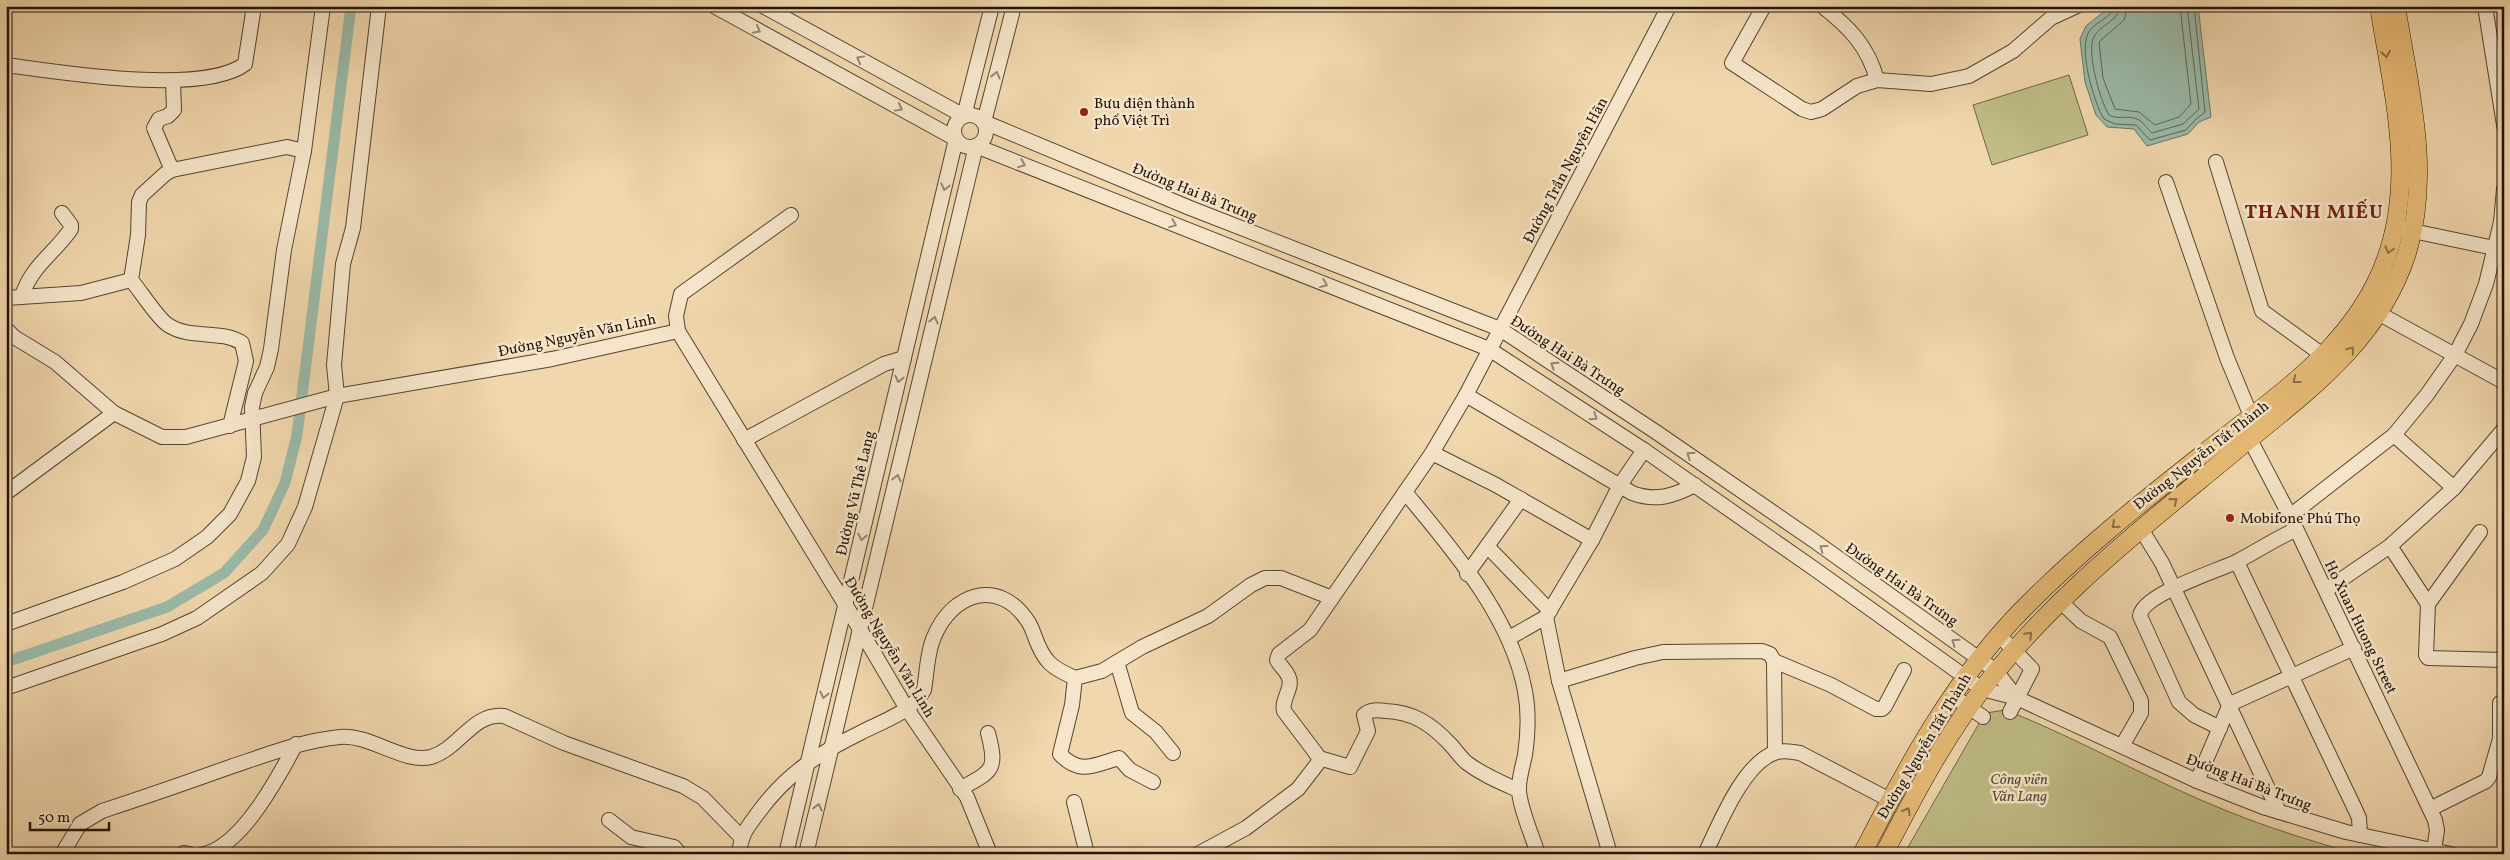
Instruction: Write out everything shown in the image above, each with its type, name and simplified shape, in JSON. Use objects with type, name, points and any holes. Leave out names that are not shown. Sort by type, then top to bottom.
[{"type":"main road","name":"Đường Nguyễn Tất Thành","points":[[1884,854],[1908,809],[1976,712],[1982,689],[2014,651],[2061,602],[2141,529],[2336,368],[2378,313],[2401,267],[2404,229],[2401,156],[2379,6]]},
{"type":"main road","name":"Đường Nguyễn Tất Thành","points":[[1862,854],[1890,800],[1964,677],[1978,658],[2070,564],[2130,512],[2324,356],[2364,304],[2386,258],[2404,229],[2419,179],[2418,155],[2396,6]]},
{"type":"street","points":[[6,65],[100,77],[173,81],[222,74],[244,64],[254,6]]},
{"type":"street","points":[[6,624],[123,582],[174,559],[207,537],[230,514],[248,481],[254,457],[257,418],[255,394],[267,367],[271,349],[284,250],[304,151],[323,6]]},
{"type":"street","points":[[6,688],[171,630],[197,618],[262,573],[288,544],[305,507],[332,398],[343,264],[353,228],[379,6]]},
{"type":"street","points":[[714,6],[956,139],[965,146],[976,146]]},
{"type":"street","points":[[763,6],[964,116],[976,115],[984,122]]},
{"type":"street","points":[[956,139],[955,126],[964,116],[992,6]]},
{"type":"street","points":[[806,854],[976,146],[986,136],[984,122],[1014,6]]},
{"type":"street","name":"Đường Trần Nguyên Hãn","points":[[1319,758],[1282,706],[1290,682],[1289,676],[1277,660],[1279,654],[1310,630],[1432,454],[1466,395],[1669,6]]},
{"type":"street","points":[[1764,6],[1732,63],[1802,109],[1811,112],[1822,109],[1857,86],[1877,80],[1931,84],[1969,76],[2013,52],[2051,18],[2077,6]]},
{"type":"street","points":[[1822,6],[1843,23],[1865,48],[1872,60],[1877,80]]},
{"type":"street","points":[[2485,6],[2504,125]]},
{"type":"street","points":[[172,170],[154,128],[159,119],[168,116],[174,110],[173,81]]},
{"type":"street","name":"Đường Hai Bà Trưng","points":[[984,122],[1226,222],[1500,329],[1656,432],[1978,658],[1996,672],[2017,698]]},
{"type":"street","name":"Đường Vũ Thê Lang","points":[[786,854],[956,139]]},
{"type":"street","name":"Đường Hai Bà Trưng","points":[[976,146],[1489,349],[1695,485],[1982,689],[2017,698],[2197,781],[2278,812],[2360,835],[2451,854]]},
{"type":"street","points":[[230,426],[246,361],[242,343],[230,336],[184,332],[167,324],[131,280],[138,235],[139,202],[142,195],[172,170],[288,147],[304,151]]},
{"type":"street","points":[[2216,162],[2262,311],[2324,356]]},
{"type":"street","name":"Ho Xuan Huong Street","points":[[2166,182],[2232,373],[2251,438],[2354,648],[2430,809],[2437,830],[2434,850]]},
{"type":"street","points":[[2290,516],[2394,435],[2426,396],[2455,355],[2471,324],[2500,249],[2504,189]]},
{"type":"street","points":[[22,296],[26,284],[34,272],[71,229],[72,225],[62,213]]},
{"type":"street","points":[[678,330],[676,316],[681,294],[791,215]]},
{"type":"street","points":[[2404,229],[2500,249]]},
{"type":"street","points":[[6,298],[81,293],[131,280]]},
{"type":"street","points":[[2378,313],[2504,382]]},
{"type":"street","name":"Đường Nguyễn Văn Linh","points":[[6,329],[14,337],[55,362],[114,414],[162,437],[186,437],[332,398],[552,359],[678,330],[861,630],[906,709],[960,788],[979,824],[990,854]]},
{"type":"street","points":[[744,440],[884,364],[904,358]]},
{"type":"street","points":[[1466,395],[1632,493],[1654,499],[1673,496],[1695,485]]},
{"type":"street","points":[[6,492],[114,414]]},
{"type":"street","points":[[2326,590],[2390,546],[2454,488],[2504,429]]},
{"type":"street","points":[[2394,435],[2454,488]]},
{"type":"street","points":[[1509,638],[1548,614],[1592,540],[1620,485],[1644,450]]},
{"type":"street","points":[[1432,454],[1522,499],[1592,540]]},
{"type":"street","points":[[1405,492],[1490,605],[1509,638],[1525,691],[1528,717],[1526,745],[1518,790],[1538,854]]},
{"type":"street","points":[[1467,574],[1522,499]]},
{"type":"street","points":[[2141,529],[2162,564],[2230,704],[2278,812]]},
{"type":"street","points":[[2220,728],[2194,715],[2179,702],[2140,616],[2140,610],[2145,605],[2173,589],[2237,562],[2296,530]]},
{"type":"street","points":[[2480,532],[2428,604],[2426,655],[2428,658],[2504,660]]},
{"type":"street","points":[[1487,546],[1548,614],[1559,681],[1610,854]]},
{"type":"street","points":[[2390,546],[2428,604]]},
{"type":"street","points":[[2237,562],[2359,818],[2360,835]]},
{"type":"street","points":[[739,854],[741,837],[778,787],[833,746],[906,709],[920,697],[924,690],[933,638],[945,618],[965,598],[988,594],[1012,604],[1028,620],[1042,656],[1056,670],[1075,678],[1102,671],[1150,643],[1208,616],[1251,585],[1265,578],[1281,578],[1332,598]]},
{"type":"street","points":[[2061,602],[2080,621],[2110,637],[2141,701],[2141,713],[2122,746]]},
{"type":"street","points":[[1999,635],[2032,669],[2010,712]]},
{"type":"street","points":[[2197,781],[2230,704],[2354,648]]},
{"type":"street","points":[[1559,681],[1635,658],[1663,652],[1762,651],[1770,654],[1774,661],[1775,752]]},
{"type":"street","points":[[1774,661],[1831,685],[1876,709],[1882,709],[1885,706],[1904,670]]},
{"type":"street","points":[[1117,662],[1132,713],[1156,732],[1173,753]]},
{"type":"street","points":[[1075,678],[1071,713],[1060,754],[1064,759],[1088,768],[1119,758],[1130,770],[1153,782]]},
{"type":"street","points":[[1953,696],[1976,712]]},
{"type":"street","points":[[2430,809],[2486,781],[2489,777],[2500,739],[2500,703]]},
{"type":"street","points":[[1198,854],[1246,828],[1298,790],[1318,763],[1319,758],[1350,767],[1368,731],[1364,715],[1368,711],[1391,711],[1411,715],[1431,724],[1466,762],[1488,777],[1518,790]]},
{"type":"street","points":[[62,854],[80,824],[102,811],[296,744],[348,736],[370,741],[408,755],[429,757],[449,749],[483,718],[494,715],[504,716],[564,743],[683,786],[703,798],[741,837]]},
{"type":"street","points":[[960,788],[985,775],[993,765],[993,753],[988,733]]},
{"type":"street","points":[[204,854],[227,840],[247,822],[264,800],[296,744]]},
{"type":"street","points":[[1705,854],[1740,785],[1755,766],[1775,752],[1786,750],[1800,753],[1890,800]]},
{"type":"street","points":[[1074,802],[1087,854]]},
{"type":"street","points":[[609,820],[630,837],[674,847],[680,854]]},
{"type":"green space","points":[[2069,75],[2088,135],[1992,165],[1973,105]]},
{"type":"green space","name":"Công viên Văn Lang","points":[[2006,710],[2227,811],[2275,829],[2356,854],[1904,854],[1985,713]]},
{"type":"water","points":[[2111,6],[2198,6],[2211,117],[2199,122],[2188,134],[2147,146],[2134,129],[2107,127],[2096,115],[2085,82],[2080,39],[2086,26]]},
{"type":"waterway","points":[[6,662],[167,607],[224,573],[263,530],[285,483],[297,435],[351,6]]},
{"type":"place","name":"Bưu điện thành phố Việt Trì","points":[[1084,112]]},
{"type":"place","name":"Mobifone Phú Thọ","points":[[2230,518]]},
{"type":"district","name":"THANH MIẾU","points":[[2314,211]]}]
